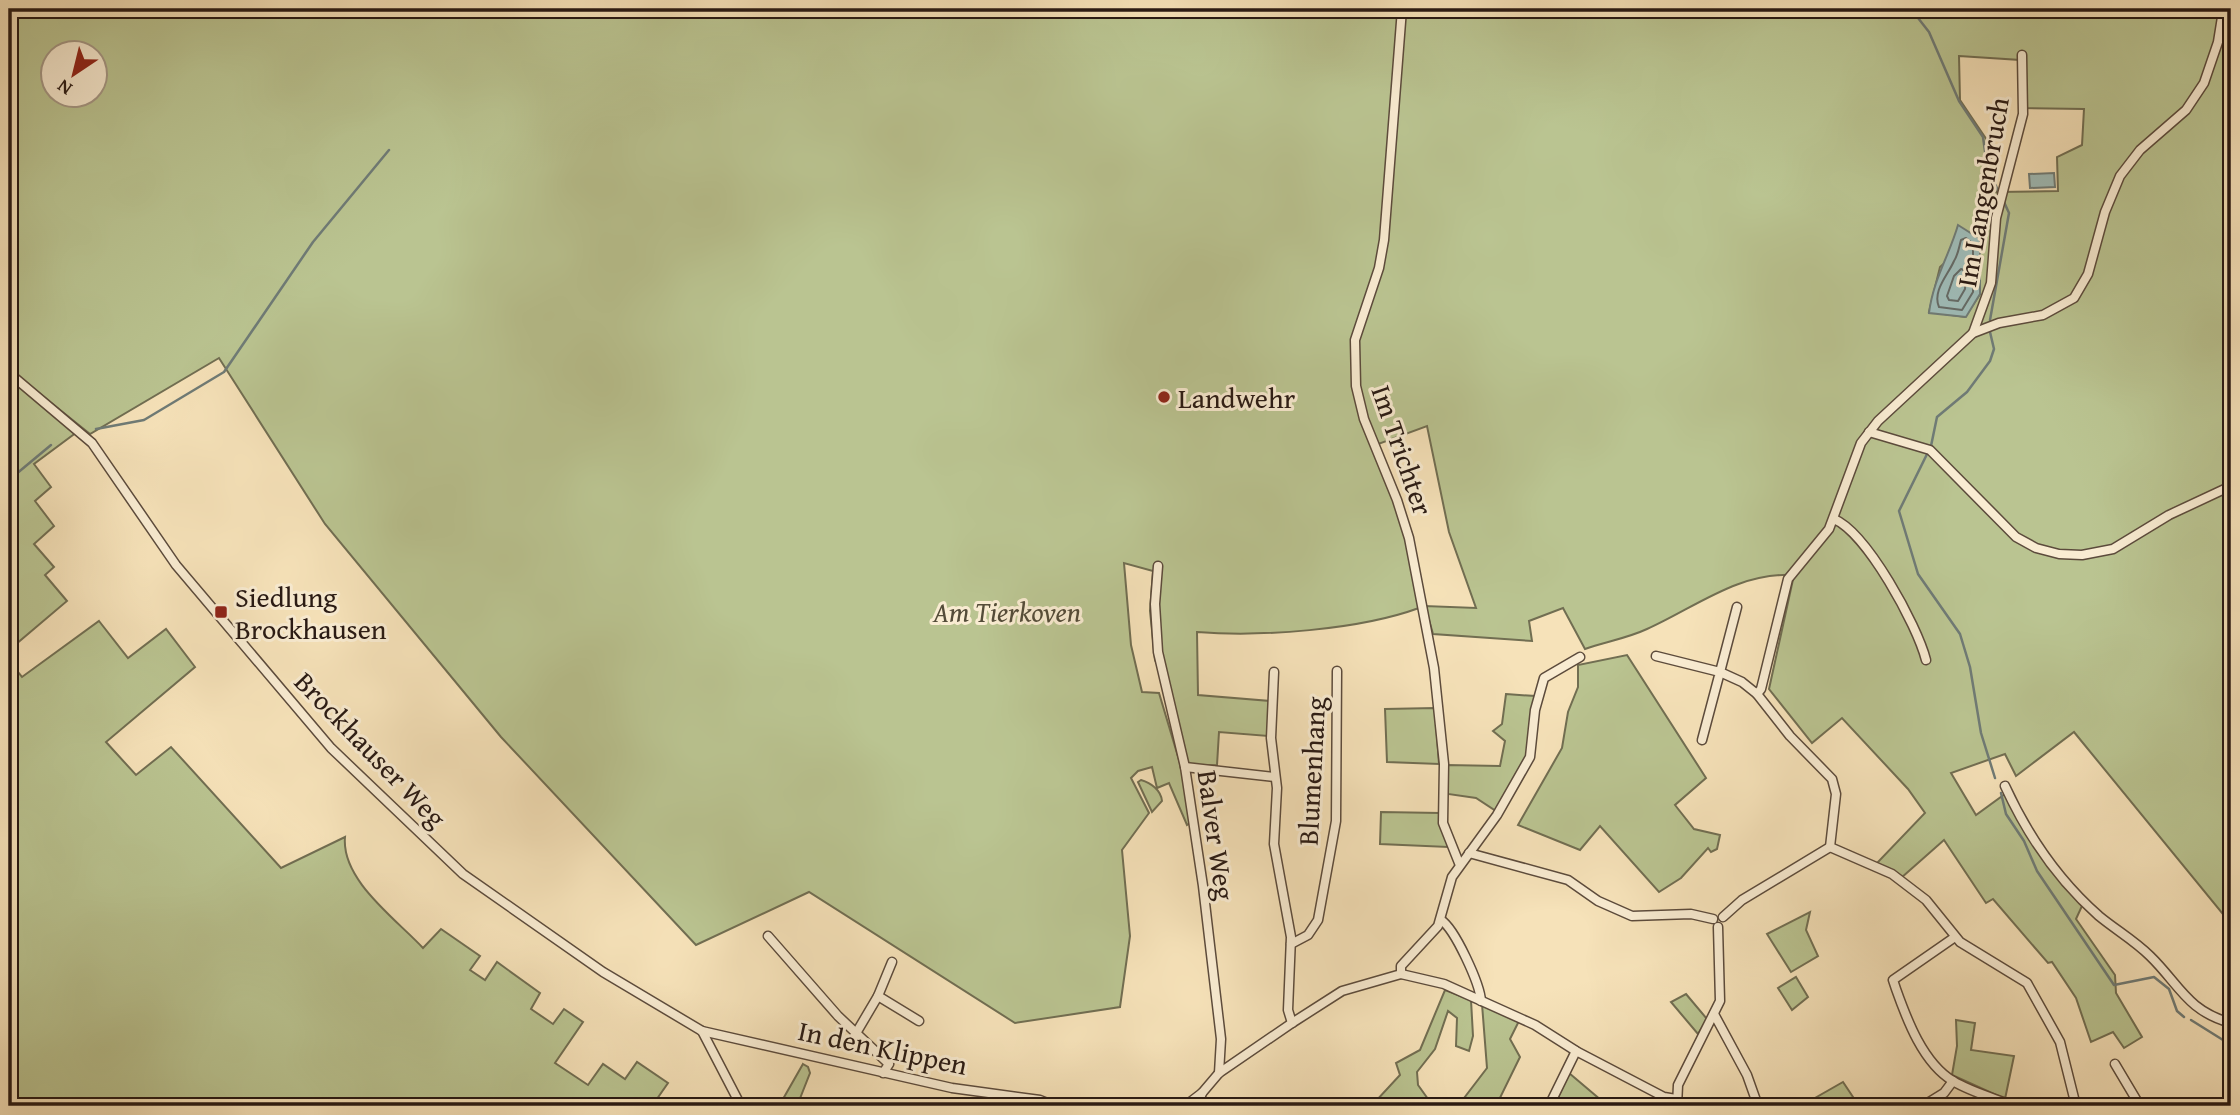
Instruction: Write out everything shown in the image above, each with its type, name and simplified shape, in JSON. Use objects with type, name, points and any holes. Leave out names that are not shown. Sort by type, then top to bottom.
[{"type":"street","name":"Im Trichter","points":[[1402,9],[1384,240],[1379,268],[1354,340],[1356,386],[1364,419],[1397,500],[1409,538],[1434,668],[1443,753],[1443,822],[1459,863]]},
{"type":"street","name":"Im Langenbruch","points":[[1757,694],[1761,688],[1788,579],[1822,540],[1834,519],[1852,462],[1869,432],[1973,333],[1999,323],[2043,314],[2074,299],[2088,274],[2105,212],[2120,176],[2140,150],[2186,110],[2204,83],[2218,41],[2223,10]]},
{"type":"street","name":"Im Langenbruch","points":[[1973,333],[1992,282],[1998,208],[2023,114],[2022,55]]},
{"type":"street","name":"Brockhauser Weg","points":[[9,373],[92,443],[176,565],[223,622],[331,748],[435,849],[480,887],[603,972],[702,1031]]},
{"type":"street","points":[[1869,432],[1929,450],[2016,537],[2036,548],[2059,554],[2082,555],[2113,549],[2169,515],[2231,486]]},
{"type":"street","points":[[1834,519],[1852,531],[1898,597],[1914,624],[1926,660]]},
{"type":"street","name":"Balver Weg","points":[[1158,566],[1155,604],[1158,652],[1185,767],[1221,1039],[1219,1073]]},
{"type":"street","points":[[1702,740],[1737,607]]},
{"type":"street","points":[[1656,656],[1720,672],[1742,682],[1757,694],[1790,736],[1832,779],[1836,794],[1830,847]]},
{"type":"street","points":[[1401,974],[1401,966],[1441,920],[1452,877],[1459,863],[1497,815],[1530,757],[1535,710],[1544,678],[1580,657]]},
{"type":"street","name":"Blumenhang","points":[[1291,944],[1308,935],[1318,920],[1336,821],[1337,671]]},
{"type":"street","points":[[1274,673],[1271,738],[1275,777],[1275,849],[1291,944],[1288,1010],[1292,1023]]},
{"type":"street","points":[[1185,767],[1275,777]]},
{"type":"street","points":[[2005,786],[2022,821],[2077,895],[2149,955],[2189,1002],[2211,1016],[2231,1023]]},
{"type":"street","points":[[1469,853],[1568,880],[1598,901],[1632,916],[1691,914],[1723,924],[1723,917],[1742,900],[1830,847]]},
{"type":"street","points":[[1830,847],[1892,874],[1926,900],[1955,937],[2028,983],[2060,1042],[2076,1106]]},
{"type":"street","points":[[1441,920],[1458,943],[1481,1000]]},
{"type":"street","points":[[1185,1106],[1202,1093],[1219,1073],[1342,991],[1401,974],[1444,984],[1481,1000],[1558,1037],[1576,1051],[1676,1103],[1678,1085],[1720,1001],[1715,923]]},
{"type":"street","points":[[768,936],[855,1035],[889,1065],[883,1073]]},
{"type":"street","points":[[1955,937],[1893,980],[1921,1044],[1941,1071],[1953,1081],[2014,1106]]},
{"type":"street","points":[[855,1035],[878,996],[892,962]]},
{"type":"street","points":[[878,996],[919,1021]]},
{"type":"street","points":[[1714,1014],[1747,1075],[1758,1106]]},
{"type":"street","points":[[702,1031],[741,1106]]},
{"type":"street","name":"In den Klippen","points":[[702,1031],[811,1053],[952,1088],[1040,1100],[1055,1106]]},
{"type":"street","points":[[1549,1106],[1576,1051]]},
{"type":"street","points":[[2115,1064],[2140,1106]]},
{"type":"street","points":[[1923,1106],[1944,1093],[1953,1081]]},
{"type":"street","points":[[1197,1106],[1202,1093]]},
{"type":"green space","name":"Am Tierkoven","points":[[9,9],[2231,9],[2231,924],[2074,732],[2016,776],[2005,754],[1951,773],[1976,815],[2005,794],[2053,871],[2082,906],[2076,919],[2115,975],[2116,993],[2142,1037],[2124,1048],[2113,1032],[2091,1042],[2076,998],[2052,962],[2048,963],[1993,899],[1986,903],[1944,840],[1901,878],[1877,863],[1925,813],[1908,789],[1842,718],[1812,743],[1769,689],[1794,575],[1754,579],[1736,585],[1640,632],[1585,649],[1563,608],[1529,621],[1532,641],[1433,634],[1425,606],[1476,608],[1449,532],[1427,426],[1378,444],[1412,534],[1419,608],[1395,616],[1339,627],[1280,632],[1197,632],[1198,695],[1270,701],[1268,736],[1219,732],[1217,765],[1186,766],[1165,681],[1155,660],[1150,611],[1153,571],[1124,563],[1131,645],[1142,692],[1159,693],[1182,770],[1190,823],[1187,825],[1169,783],[1157,788],[1152,767],[1138,771],[1131,778],[1149,813],[1122,850],[1130,936],[1120,1007],[1015,1023],[809,892],[696,945],[501,737],[325,524],[219,358],[90,434],[9,369]],"holes":[[[1959,56],[2020,60],[2021,108],[2084,109],[2082,145],[2057,157],[2058,191],[1996,192],[1989,143],[1960,100]],[[1948,260],[1980,294],[1965,317],[1929,312],[1940,267]]]},
{"type":"green space","points":[[9,378],[77,432],[34,464],[51,487],[35,501],[54,526],[34,544],[54,567],[45,575],[67,601],[9,650]]},
{"type":"green space","points":[[99,621],[128,658],[166,629],[195,667],[106,742],[136,775],[171,747],[281,868],[345,837],[346,853],[361,883],[372,898],[423,948],[441,929],[480,956],[470,970],[485,980],[497,962],[540,993],[531,1009],[553,1024],[564,1009],[583,1022],[555,1063],[588,1085],[603,1064],[625,1079],[637,1062],[668,1083],[652,1106],[9,1106],[9,661],[22,677]]},
{"type":"green space","points":[[1627,655],[1706,778],[1675,805],[1694,829],[1720,835],[1717,849],[1711,852],[1708,848],[1681,878],[1659,892],[1600,826],[1580,850],[1518,825],[1562,748],[1568,712],[1578,687],[1578,665]]},
{"type":"green space","points":[[1506,694],[1535,696],[1528,755],[1496,811],[1476,798],[1448,794],[1447,765],[1500,766],[1505,741],[1493,731],[1502,724]]},
{"type":"green space","points":[[1435,708],[1439,764],[1387,762],[1385,709]]},
{"type":"green space","points":[[1141,780],[1160,794],[1162,801],[1152,812],[1138,782]]},
{"type":"green space","points":[[1381,812],[1440,813],[1448,847],[1380,844]]},
{"type":"green space","points":[[1810,912],[1806,930],[1818,956],[1791,972],[1767,934]]},
{"type":"green space","points":[[1796,977],[1808,997],[1792,1010],[1778,988]]},
{"type":"green space","points":[[1445,990],[1471,1000],[1473,1036],[1469,1051],[1456,1046],[1457,1018],[1448,1011],[1435,1049],[1417,1072],[1418,1085],[1433,1106],[1379,1106],[1375,1102],[1400,1075],[1396,1063],[1420,1050]]},
{"type":"green space","points":[[1686,994],[1707,1019],[1698,1034],[1671,1002]]},
{"type":"green space","points":[[1482,1004],[1519,1021],[1510,1039],[1520,1057],[1496,1106],[1458,1106],[1487,1068]]},
{"type":"green space","points":[[1956,1020],[1975,1023],[1971,1050],[2014,1056],[2005,1099],[1952,1075],[1957,1046]]},
{"type":"green space","points":[[803,1064],[808,1067],[810,1073],[797,1106],[779,1106]]},
{"type":"green space","points":[[1569,1073],[1608,1106],[1571,1106],[1558,1097]]},
{"type":"green space","points":[[1843,1082],[1859,1106],[1801,1106]]},
{"type":"water","points":[[2054,173],[2055,187],[2030,188],[2029,174]]},
{"type":"water","points":[[1958,225],[1980,239],[1980,294],[1966,317],[1929,313],[1934,290]]},
{"type":"waterway","points":[[1911,9],[1929,32],[1959,101],[1983,137],[1987,165],[1999,193]]},
{"type":"waterway","points":[[96,429],[144,420],[224,372],[313,242],[389,150]]},
{"type":"waterway","points":[[1990,320],[2009,213],[2004,202]]},
{"type":"waterway","points":[[1990,332],[1994,349],[1990,361],[1967,392],[1937,417],[1931,446],[1899,511],[1918,574],[1960,634],[1970,667],[1981,733],[1995,778]]},
{"type":"waterway","points":[[9,480],[51,445]]},
{"type":"waterway","points":[[2001,793],[2006,814],[2024,841],[2037,871],[2114,985],[2154,977],[2169,989],[2177,1011],[2184,1017]]},
{"type":"waterway","points":[[2191,1020],[2231,1045]]},
{"type":"place","name":"Landwehr","points":[[1164,397]]},
{"type":"place","name":"Siedlung Brockhausen","points":[[221,612]]}]
